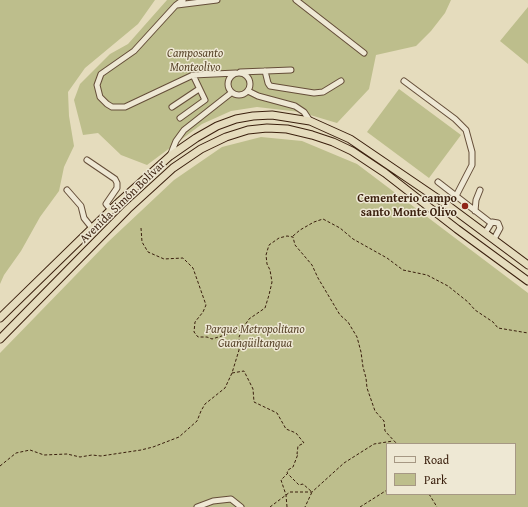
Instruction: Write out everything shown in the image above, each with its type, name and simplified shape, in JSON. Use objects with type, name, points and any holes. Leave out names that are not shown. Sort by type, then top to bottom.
[{"type":"highway","name":"Avenida Simón Bolívar","points":[[0,318],[92,228],[170,156],[217,126],[236,119],[253,116],[272,115],[310,121],[350,139],[450,207],[528,265]]},
{"type":"highway","name":"Avenida Simón Bolívar","points":[[0,339],[128,209],[173,168],[201,149],[226,137],[248,130],[267,128],[312,135],[333,142],[352,151],[385,173],[457,229],[528,281]]},
{"type":"highway","points":[[499,259],[506,248]]},
{"type":"street","points":[[183,0],[176,5],[134,51],[101,74],[97,85],[100,97],[107,104],[112,107],[125,107],[193,75],[291,70]]},
{"type":"street","points":[[176,5],[217,0]]},
{"type":"street","points":[[296,0],[364,53]]},
{"type":"street","points":[[250,81],[258,71]]},
{"type":"street","points":[[265,71],[270,86],[314,93],[323,92],[341,81]]},
{"type":"street","points":[[219,73],[228,80]]},
{"type":"street","points":[[238,73],[247,76],[250,81],[250,88],[242,95],[238,96],[232,93],[228,87],[228,80],[233,74],[238,73]]},
{"type":"street","points":[[180,118],[205,100],[193,75]]},
{"type":"street","points":[[404,81],[455,119],[466,130],[472,152],[472,165],[456,196]]},
{"type":"street","points":[[172,107],[199,88]]},
{"type":"street","points":[[248,91],[258,96],[295,106],[304,112],[310,121]]},
{"type":"street","points":[[170,156],[176,141],[184,130],[232,93]]},
{"type":"street","points":[[87,160],[117,183],[117,188],[106,204],[112,210]]},
{"type":"street","points":[[438,182],[490,223]]},
{"type":"street","points":[[67,190],[81,206],[84,218],[92,228]]},
{"type":"street","points":[[475,211],[476,200],[480,190]]},
{"type":"street","points":[[490,223],[494,221],[500,225],[494,239]]},
{"type":"street","points":[[485,233],[490,223]]},
{"type":"street","points":[[197,507],[213,502],[231,499],[241,507]]},
{"type":"path","points":[[0,466],[16,453],[30,450],[44,455],[67,454],[80,457],[101,456],[141,450],[179,437],[197,421],[200,411],[205,404],[225,388],[232,373],[239,350],[239,337],[242,330],[250,319],[265,308],[270,295],[272,282],[266,255],[269,245],[279,238],[293,236],[314,222],[323,219],[340,228],[353,239],[387,258],[403,270],[427,275],[448,286],[468,302],[475,310],[493,322],[498,328],[528,333]]},
{"type":"path","points":[[141,228],[142,242],[148,252],[164,259],[183,258],[193,268],[206,305],[203,312],[195,322],[194,332],[198,337],[207,337],[212,339],[242,330]]},
{"type":"path","points":[[293,236],[295,245],[312,265],[340,315],[348,322],[357,337],[367,388],[375,411],[384,421],[385,431],[394,441]]},
{"type":"path","points":[[232,373],[244,371],[253,389],[254,402],[277,413],[286,429],[296,434],[304,443],[298,446],[298,454],[293,467],[288,470],[281,480],[286,495],[287,507]]},
{"type":"path","points":[[305,507],[312,492],[344,463],[374,444],[394,441]]},
{"type":"path","points":[[287,473],[299,485],[303,484],[312,492]]},
{"type":"path","points":[[360,507],[386,491]]},
{"type":"path","points":[[270,507],[290,492],[312,492]]},
{"type":"path","points":[[430,495],[437,507]]},
{"type":"green space","points":[[0,0],[155,0],[138,24],[85,68],[68,92],[69,116],[74,146],[64,167],[59,191],[40,217],[0,284]]},
{"type":"green space","name":"Camposanto Monteolivo","points":[[167,0],[451,0],[445,13],[431,31],[416,46],[376,55],[369,89],[337,123],[300,112],[257,107],[231,111],[202,124],[147,165],[121,155],[98,133],[83,135],[74,100],[80,84],[110,54],[128,44]]},
{"type":"green space","points":[[528,7],[528,64],[500,41]]},
{"type":"green space","points":[[399,89],[461,135],[429,178],[367,132]]},
{"type":"green space","name":"Parque Metropolitano Guangüiltangua","points":[[261,137],[302,141],[357,164],[528,293],[528,507],[0,507],[0,353],[108,242],[174,180],[222,147]]},
{"type":"place","name":"Cementerio campo santo Monte Olivo","points":[[465,206]]}]
